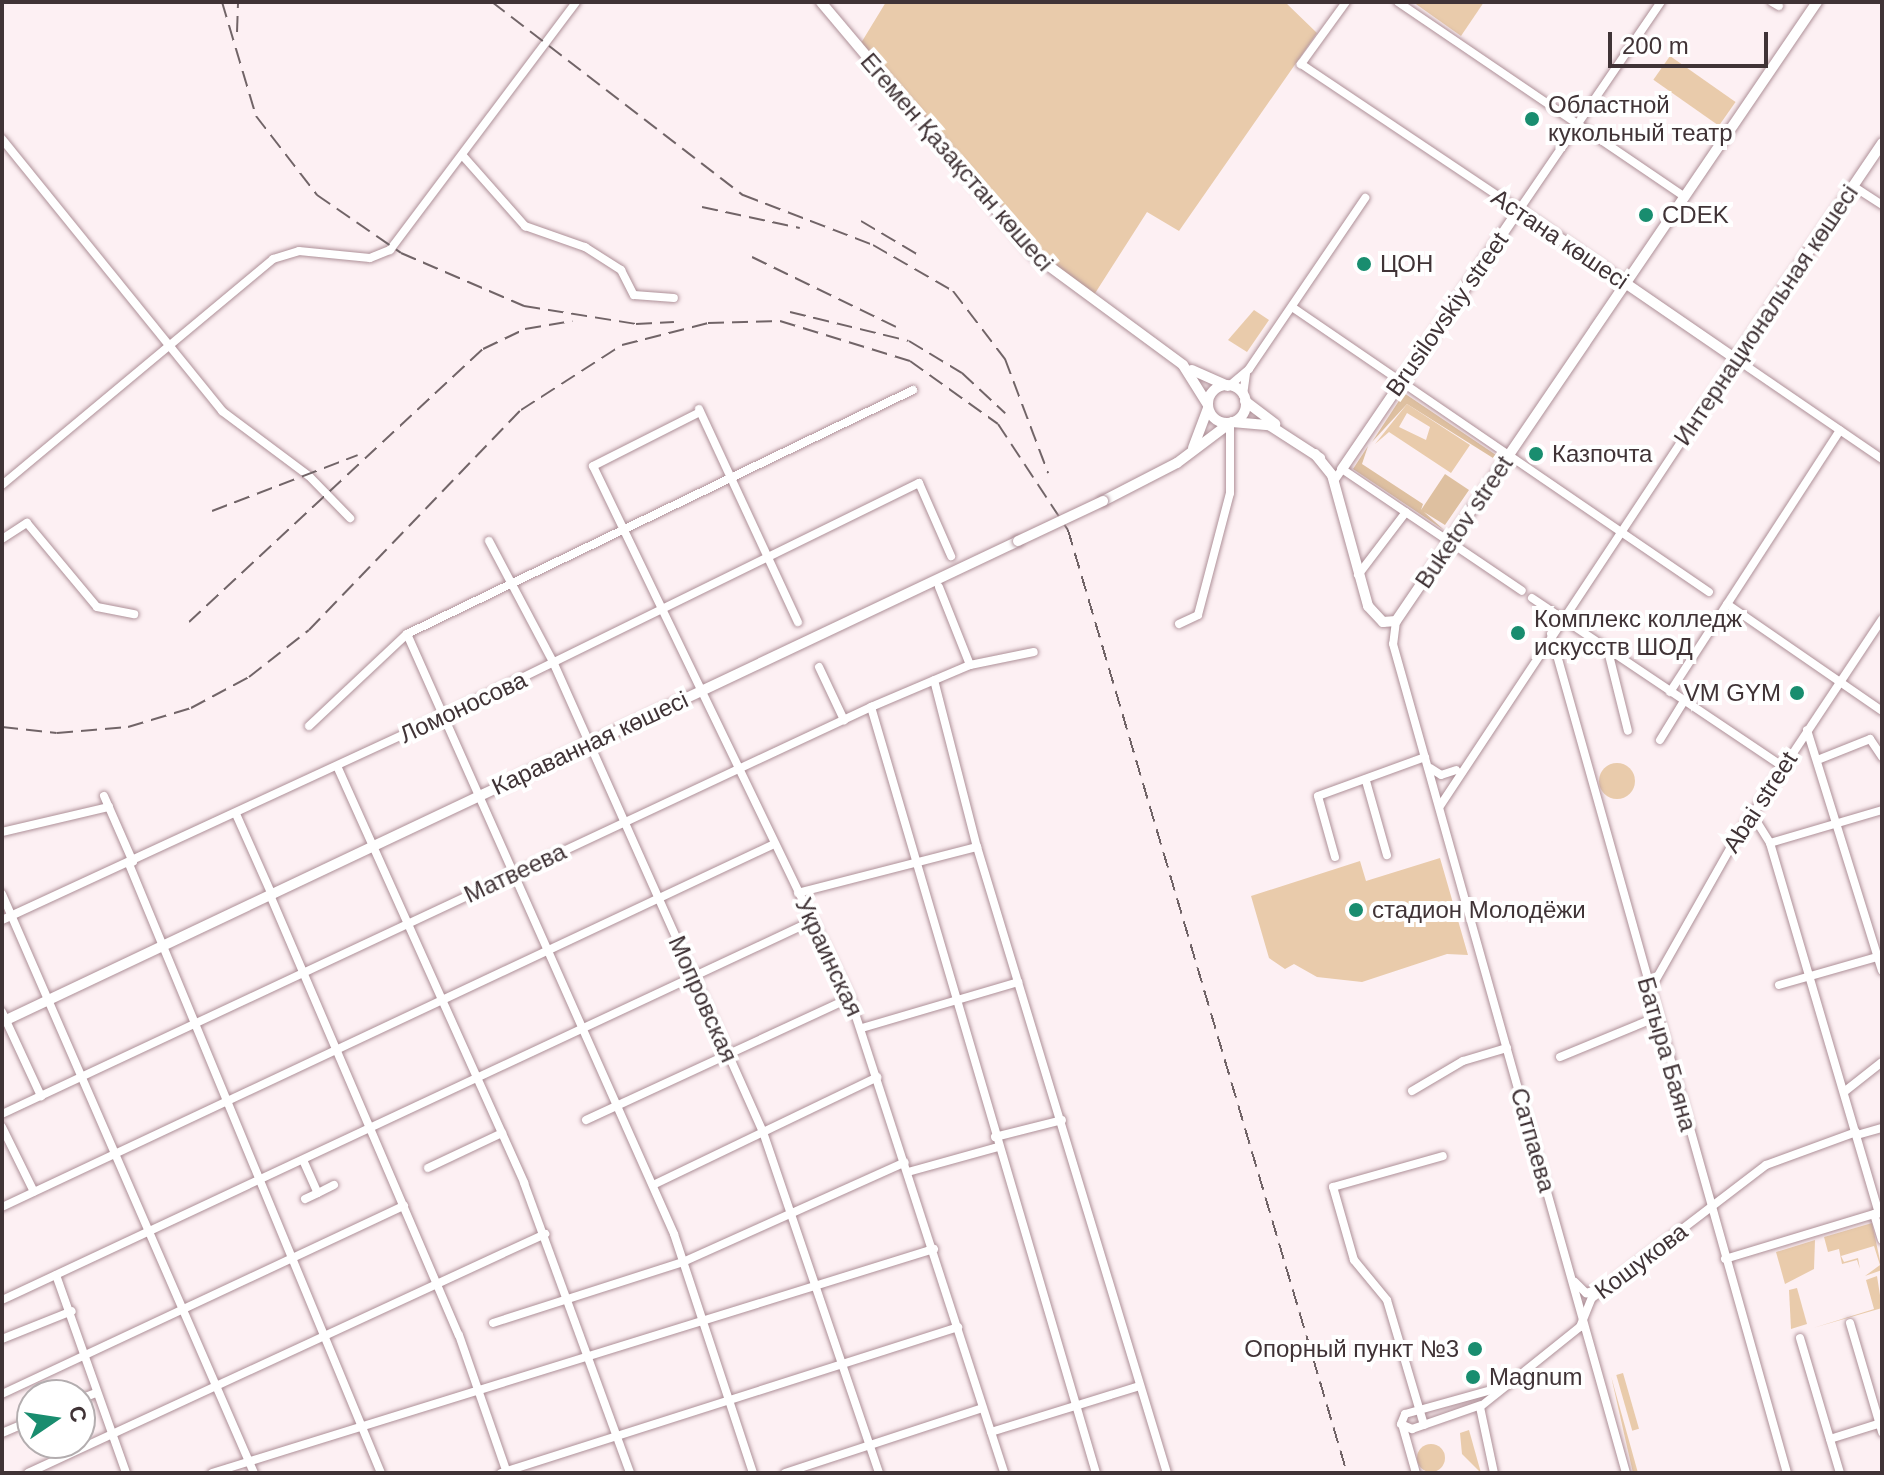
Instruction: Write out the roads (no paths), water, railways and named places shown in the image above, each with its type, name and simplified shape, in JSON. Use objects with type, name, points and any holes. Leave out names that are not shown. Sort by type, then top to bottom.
[{"type":"main road","name":"Егемен Қазақстан көшесі","points":[[821,2],[1051,272],[1183,365],[1208,406]]},
{"type":"main road","name":"Buketov street","points":[[1396,621],[1817,2]]},
{"type":"main road","name":"Интернациональная көшесі","points":[[1736,359],[1882,143]]},
{"type":"main road","name":"Астана көшесі","points":[[1519,210],[1736,359]]},
{"type":"main road","name":"Brusilovskiy street","points":[[1342,469],[1519,210]]},
{"type":"main road","points":[[1183,365],[1228,386],[1268,420],[1342,469]]},
{"type":"main road","points":[[1228,386],[1215,390],[1208,406],[1216,420],[1269,425],[1342,469]]},
{"type":"main road","points":[[1231,423],[1244,398]]},
{"type":"main road","name":"Караванная көшесі","points":[[1177,463],[1204,433],[1208,406]]},
{"type":"main road","name":"Караванная көшесі","points":[[3,1018],[50,999],[1103,501],[1177,463],[1231,423]]},
{"type":"main road","points":[[1315,454],[1335,481],[1370,611],[1396,621]]},
{"type":"street","points":[[2,485],[281,255],[385,254],[463,156],[576,2]]},
{"type":"street","name":"Астана көшесі","points":[[1346,2],[1301,64],[1519,210]]},
{"type":"street","points":[[1398,2],[1685,197]]},
{"type":"street","name":"Brusilovskiy street","points":[[1519,210],[1661,2]]},
{"type":"street","points":[[2,139],[222,411],[309,476],[350,518]]},
{"type":"street","points":[[463,156],[525,226],[579,244],[621,270],[634,295],[674,298]]},
{"type":"street","points":[[1853,186],[1882,205]]},
{"type":"street","points":[[1228,386],[1246,372],[1365,198]]},
{"type":"street","points":[[1292,307],[1709,592]]},
{"type":"street","name":"Астана көшесі","points":[[1736,359],[1882,459]]},
{"type":"street","name":"Интернациональная көшесі","points":[[1440,807],[1462,764],[1736,359]]},
{"type":"street","points":[[1244,398],[1246,372]]},
{"type":"street","points":[[309,726],[407,634],[913,390]]},
{"type":"street","name":"Украинская","points":[[731,479],[699,410],[593,466],[699,692],[850,998],[934,1249],[1004,1473]]},
{"type":"street","points":[[1179,624],[1198,615],[1230,493],[1231,423]]},
{"type":"street","points":[[1670,692],[1840,430]]},
{"type":"street","points":[[1335,481],[1342,469],[1522,591]]},
{"type":"street","points":[[1335,481],[1352,476]]},
{"type":"street","points":[[731,479],[798,622]]},
{"type":"street","name":"Ломоносова","points":[[2,920],[131,863],[554,664],[919,483],[951,556]]},
{"type":"street","points":[[1358,575],[1406,512]]},
{"type":"street","points":[[2,539],[27,523],[97,607],[134,614]]},
{"type":"street","name":"Мопровская","points":[[489,541],[514,583],[591,743],[763,1132],[819,1283],[842,1366],[879,1473]]},
{"type":"street","points":[[939,587],[970,665]]},
{"type":"street","points":[[1532,598],[1782,766]]},
{"type":"street","points":[[1727,604],[1882,711]]},
{"type":"street","points":[[1370,611],[1394,649]]},
{"type":"street","name":"Abai street","points":[[1650,991],[1664,956],[1752,814],[1882,619]]},
{"type":"street","points":[[1394,649],[1396,621]]},
{"type":"street","points":[[407,634],[484,794],[653,1185],[703,1319],[753,1473]]},
{"type":"street","name":"Батыра Баяна","points":[[1551,634],[1785,1473]]},
{"type":"street","points":[[1537,653],[1547,648],[1555,655]]},
{"type":"street","name":"Сатпаева","points":[[1394,649],[1626,1473]]},
{"type":"street","points":[[1608,650],[1628,731]]},
{"type":"street","name":"Матвеева","points":[[2,1114],[871,707],[970,665],[1034,652]]},
{"type":"street","points":[[819,667],[844,720]]},
{"type":"street","points":[[934,680],[977,847],[1167,1473]]},
{"type":"street","points":[[1660,740],[1684,701]]},
{"type":"street","points":[[871,707],[1096,1473]]},
{"type":"street","points":[[1807,730],[1820,759],[1882,971]]},
{"type":"street","points":[[1820,759],[1870,739],[1882,757]]},
{"type":"street","points":[[1335,857],[1317,798],[1426,758],[1441,775],[1462,764]]},
{"type":"street","points":[[337,766],[479,1078],[572,1298],[630,1473]]},
{"type":"street","points":[[1366,781],[1387,855]]},
{"type":"street","points":[[104,796],[162,946],[365,1425],[381,1473]]},
{"type":"street","points":[[2,832],[109,807]]},
{"type":"street","points":[[1770,843],[1882,810]]},
{"type":"street","points":[[236,814],[481,1389],[505,1472],[958,1327]]},
{"type":"street","points":[[1752,814],[1770,843],[1856,1134],[1878,1213],[1882,1240]]},
{"type":"street","points":[[2,1207],[774,844]]},
{"type":"street","points":[[798,893],[977,847]]},
{"type":"street","points":[[2,894],[85,1075],[221,1389],[254,1473]]},
{"type":"street","points":[[2,1300],[812,921]]},
{"type":"street","points":[[1638,953],[1648,964],[1664,956]]},
{"type":"street","points":[[1779,985],[1880,957]]},
{"type":"street","points":[[862,1028],[1018,982]]},
{"type":"street","points":[[586,1120],[850,998]]},
{"type":"street","points":[[1560,1057],[1657,1017]]},
{"type":"street","points":[[3,1018],[41,1096]]},
{"type":"street","points":[[1412,1091],[1463,1061],[1507,1048]]},
{"type":"street","points":[[1844,1092],[1882,1062]]},
{"type":"street","points":[[653,1185],[877,1077]]},
{"type":"street","points":[[995,1137],[1062,1120]]},
{"type":"street","points":[[2,1127],[34,1192]]},
{"type":"street","name":"Кошукова","points":[[1463,1414],[1511,1385],[1582,1321],[1592,1298],[1604,1287],[1766,1165],[1882,1128]]},
{"type":"street","points":[[428,1168],[502,1133]]},
{"type":"street","points":[[908,1172],[998,1147]]},
{"type":"street","points":[[1424,1425],[1387,1300],[1354,1260],[1333,1187],[1443,1156]]},
{"type":"street","points":[[303,1160],[318,1193]]},
{"type":"street","points":[[493,1323],[683,1262],[905,1162]]},
{"type":"street","points":[[305,1199],[334,1185]]},
{"type":"street","points":[[2,1394],[404,1206]]},
{"type":"street","points":[[1725,1259],[1878,1213]]},
{"type":"street","points":[[1700,1217],[1710,1214],[1714,1220]]},
{"type":"street","points":[[28,1473],[221,1389],[545,1234]]},
{"type":"street","points":[[212,1473],[934,1249]]},
{"type":"street","points":[[1570,1271],[1584,1293],[1604,1287]]},
{"type":"street","points":[[56,1275],[88,1354],[84,1362],[91,1379]]},
{"type":"street","points":[[1575,1295],[1582,1302],[1592,1298]]},
{"type":"street","points":[[2,1339],[72,1311]]},
{"type":"street","points":[[1830,1439],[1881,1427],[1850,1323]]},
{"type":"street","points":[[1800,1338],[1840,1473]]},
{"type":"street","name":"Кошукова","points":[[1401,1424],[1420,1410],[1511,1385]]},
{"type":"street","points":[[991,1432],[1140,1386]]},
{"type":"street","points":[[96,1393],[126,1473]]},
{"type":"street","points":[[1482,1404],[1479,1420],[1494,1473]]},
{"type":"street","points":[[785,1473],[983,1408]]},
{"type":"street","points":[[1416,1473],[1401,1424],[1424,1425],[1463,1414],[1479,1420]]},
{"type":"railway","points":[[222,2],[256,116],[317,195],[401,253],[524,306],[636,324],[674,322]]},
{"type":"railway","points":[[237,32],[238,2]]},
{"type":"railway","points":[[492,2],[743,195],[873,245],[953,291],[1005,359],[1048,473]]},
{"type":"railway","points":[[702,207],[800,228]]},
{"type":"railway","points":[[861,221],[920,256]]},
{"type":"railway","points":[[752,257],[896,327]]},
{"type":"railway","points":[[790,312],[909,341],[962,373],[1005,413]]},
{"type":"railway","points":[[189,622],[483,349],[525,329],[572,321]]},
{"type":"railway","points":[[2,727],[57,733],[128,727],[191,708],[249,677],[309,630],[521,410],[622,345],[708,323],[780,321],[910,361],[998,424],[1068,530],[1347,1473]]},
{"type":"railway","points":[[212,511],[358,455]]},
{"type":"place","name":"Областной кукольный театр","points":[[1532,119]]},
{"type":"place","name":"CDEK","points":[[1646,215]]},
{"type":"place","name":"ЦОН","points":[[1364,264]]},
{"type":"place","name":"Казпочта","points":[[1536,454]]},
{"type":"place","name":"Комплекс колледж искусств ШОД","points":[[1518,633]]},
{"type":"place","name":"VM GYM","points":[[1797,693]]},
{"type":"place","name":"стадион Молодёжи","points":[[1356,910]]},
{"type":"place","name":"Опорный пункт №3","points":[[1475,1349]]},
{"type":"place","name":"Magnum","points":[[1473,1377]]}]
